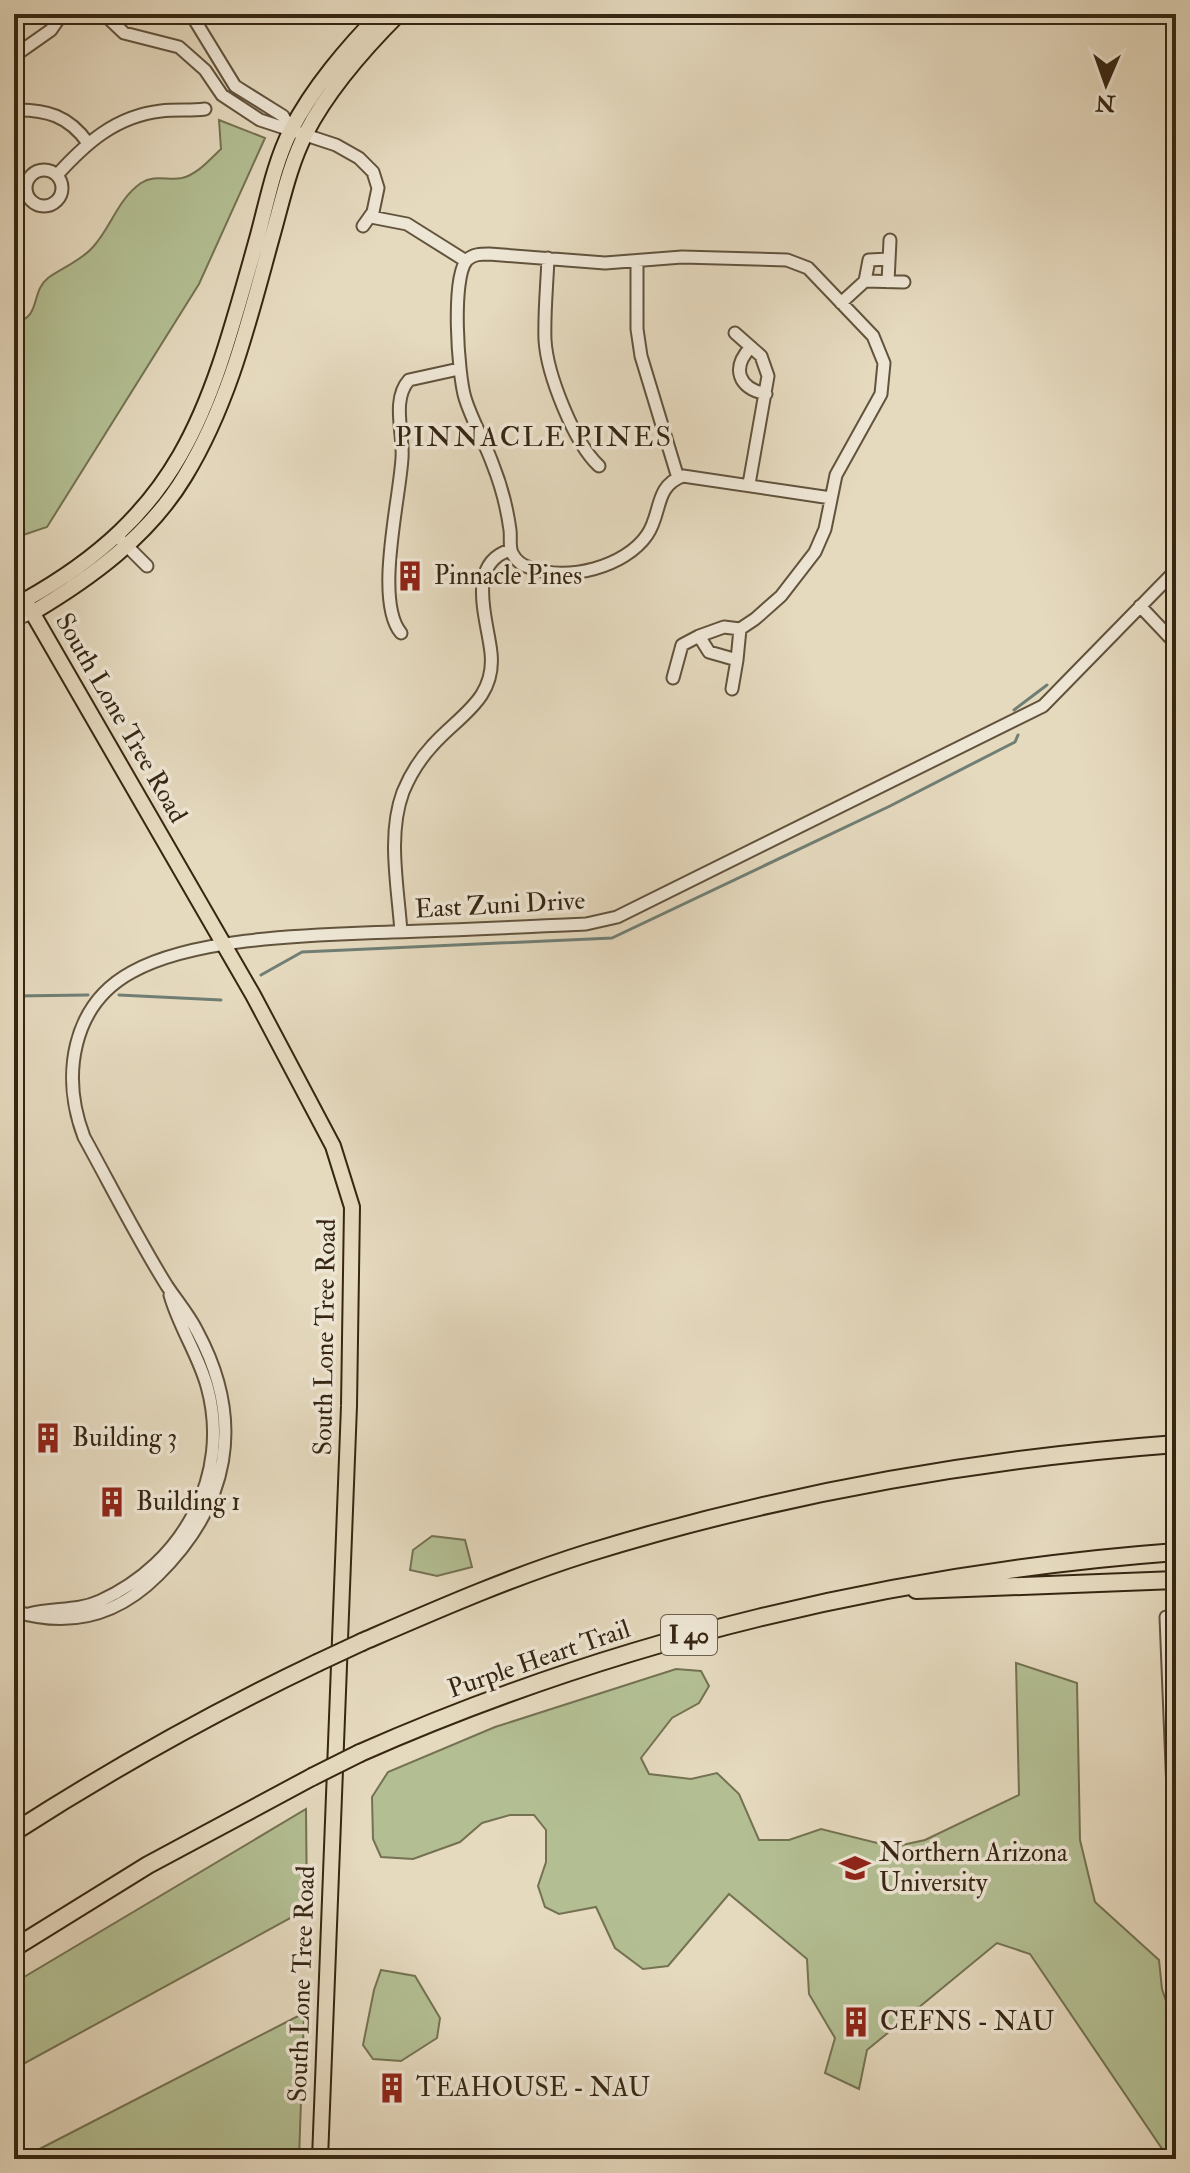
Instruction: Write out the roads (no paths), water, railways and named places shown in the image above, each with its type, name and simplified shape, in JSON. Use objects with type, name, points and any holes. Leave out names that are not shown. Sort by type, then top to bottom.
[{"type":"highway","points":[[14,1832],[174,1735],[317,1663],[566,1560],[742,1511],[875,1481],[1102,1450],[1176,1444]]},
{"type":"highway","name":"Purple Heart Trail","points":[[14,1948],[148,1865],[360,1753],[481,1703],[632,1651],[814,1604],[902,1590],[933,1580],[1026,1566],[1176,1552]]},
{"type":"highway","points":[[902,1590],[1176,1580]]},
{"type":"main road","points":[[24,606],[122,541],[173,471],[219,376],[275,174],[335,67],[380,14]]},
{"type":"main road","points":[[298,132],[399,14]]},
{"type":"main road","name":"South Lone Tree Road","points":[[24,606],[225,946],[333,1146],[352,1207],[349,1406],[320,2159]]},
{"type":"street","points":[[14,56],[51,30],[62,14]]},
{"type":"street","points":[[104,14],[124,33],[179,47],[205,70],[222,95],[241,110],[279,129],[336,145],[370,168],[378,188],[367,221],[407,224],[466,261]]},
{"type":"street","points":[[191,14],[235,86],[283,116],[298,132]]},
{"type":"street","points":[[57,175],[88,143],[128,118],[158,111],[205,109]]},
{"type":"street","points":[[14,110],[41,110],[58,116],[72,124],[88,143]]},
{"type":"street","points":[[888,282],[890,240]]},
{"type":"street","points":[[732,689],[740,629],[781,596],[815,552],[825,529],[841,463],[881,394],[884,372],[873,336],[808,268],[787,260],[682,257],[637,261],[481,254],[466,261],[460,278],[459,369],[464,397],[497,477],[510,532],[510,550],[518,561],[541,571],[579,571],[606,564],[645,538],[663,491],[678,478],[702,476],[831,498]]},
{"type":"street","points":[[548,258],[547,353],[579,443],[599,466]]},
{"type":"street","points":[[841,303],[865,281],[869,260],[889,259]]},
{"type":"street","points":[[637,261],[637,329],[641,356],[678,478]]},
{"type":"street","points":[[865,281],[904,282]]},
{"type":"street","points":[[735,333],[767,368],[766,394],[749,484]]},
{"type":"street","points":[[751,347],[740,362],[741,381],[752,391],[766,394]]},
{"type":"street","points":[[401,633],[393,620],[390,604],[393,517],[402,458],[400,395],[409,380],[459,369]]},
{"type":"street","points":[[122,541],[147,566]]},
{"type":"street","points":[[401,932],[395,838],[399,808],[421,759],[447,731],[474,709],[488,686],[491,653],[482,588],[495,559],[510,550]]},
{"type":"street","name":"East Zuni Drive","points":[[14,1611],[39,1620],[79,1619],[135,1595],[187,1545],[213,1502],[223,1455],[222,1403],[210,1358],[84,1137],[71,1092],[74,1051],[95,1004],[132,972],[164,959],[225,946],[282,937],[586,924],[617,917],[1043,706],[1176,570]]},
{"type":"street","points":[[14,620],[24,606]]},
{"type":"street","points":[[1140,606],[1176,644]]},
{"type":"street","points":[[673,678],[682,645],[724,627],[740,629]]},
{"type":"street","points":[[699,636],[709,652],[737,660]]},
{"type":"street","points":[[1166,1617],[1174,1766],[1173,1957]]},
{"type":"waterway","points":[[1014,710],[1047,685]]},
{"type":"waterway","points":[[261,975],[302,952],[612,938],[890,806],[1015,742],[1018,735]]},
{"type":"waterway","points":[[14,996],[88,995]]},
{"type":"waterway","points":[[119,995],[221,1000]]},
{"type":"place","name":"Pinnacle Pines","points":[[410,576]]},
{"type":"place","name":"Building 3","points":[[48,1438]]},
{"type":"place","name":"Building 1","points":[[112,1502]]},
{"type":"place","name":"Northern Arizona University","points":[[855,1868]]},
{"type":"place","name":"CEFNS - NAU","points":[[856,2022]]},
{"type":"place","name":"TEAHOUSE - NAU","points":[[392,2088]]},
{"type":"district","name":"PINNACLE PINES","points":[[534,437]]}]
